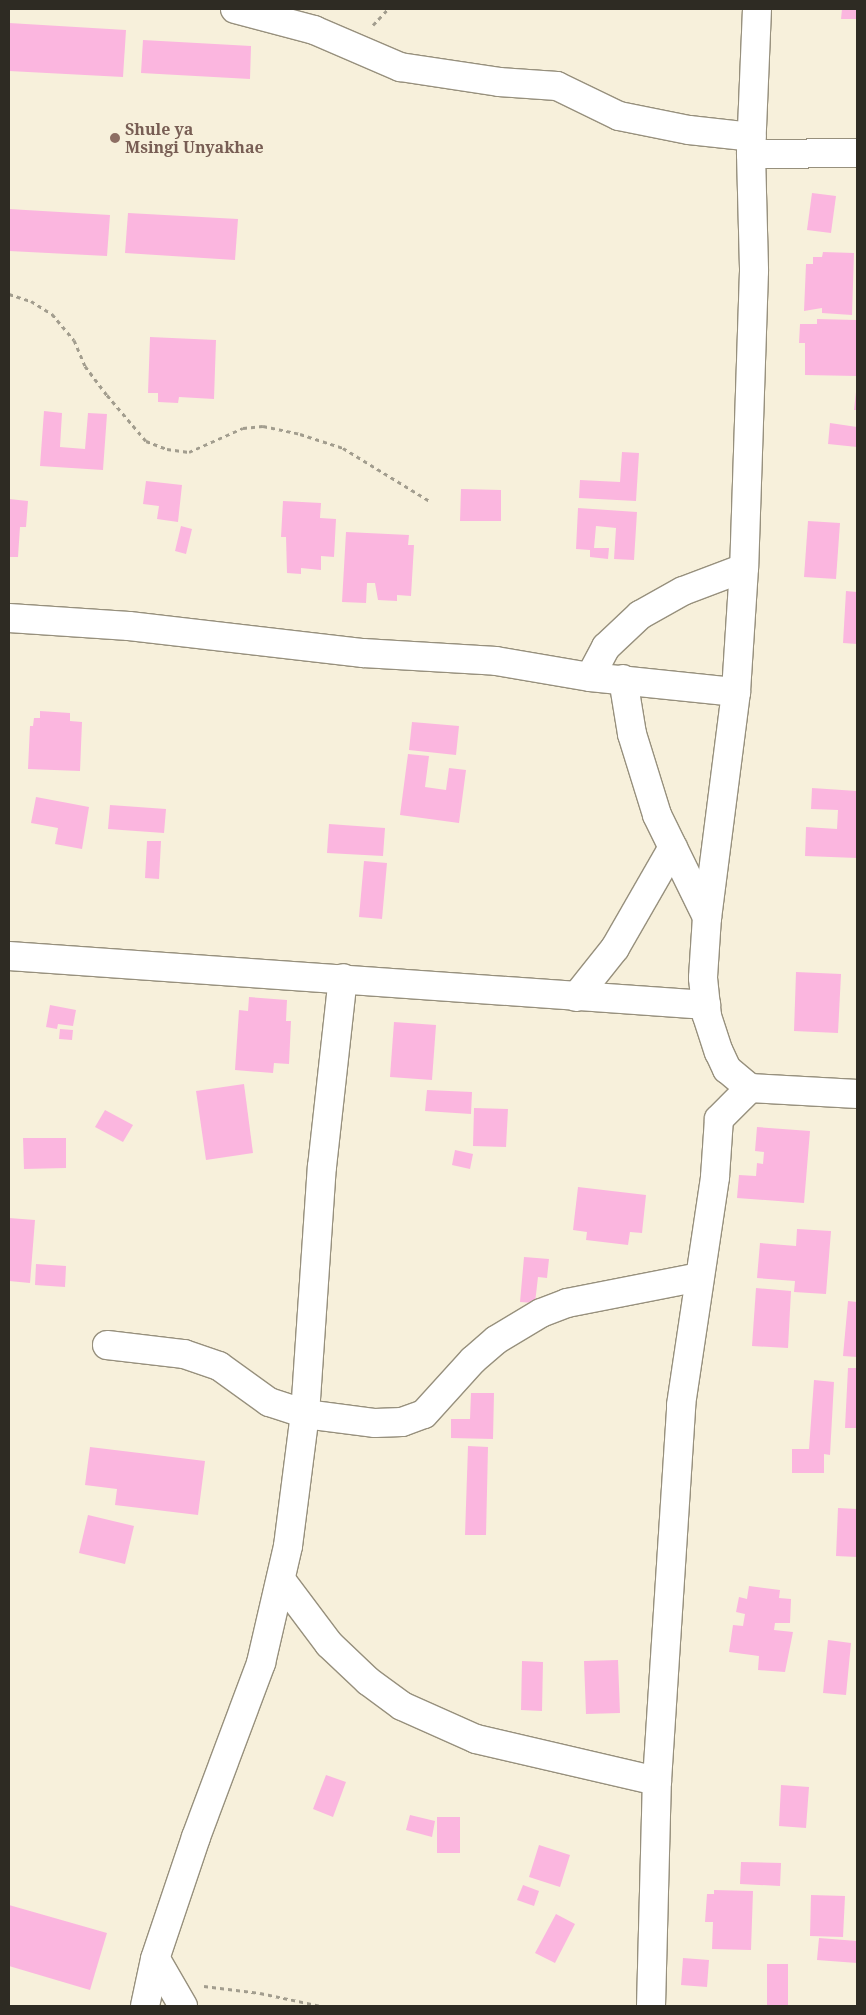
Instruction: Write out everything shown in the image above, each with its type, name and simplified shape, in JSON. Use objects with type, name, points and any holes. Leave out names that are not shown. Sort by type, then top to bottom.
[{"type":"street","points":[[235,9],[314,30],[400,67],[499,82],[557,86],[619,116],[689,130],[752,146],[857,154]]},
{"type":"street","points":[[757,9],[752,146],[754,270],[744,568],[736,692],[707,918],[703,978],[707,1016],[728,1069],[750,1088],[857,1094]]},
{"type":"street","points":[[590,677],[606,647],[640,614],[683,591],[744,568]]},
{"type":"street","points":[[9,618],[129,626],[364,653],[496,661],[590,677],[736,692]]},
{"type":"street","points":[[623,679],[632,734],[657,814],[707,918]]},
{"type":"street","points":[[576,997],[615,948],[673,847]]},
{"type":"street","points":[[9,956],[706,1005]]},
{"type":"street","points":[[145,2006],[157,1961],[196,1837],[261,1663],[281,1580],[305,1414],[322,1167],[343,978]]},
{"type":"street","points":[[651,2006],[657,1781],[681,1406],[714,1177],[720,1119],[750,1088]]},
{"type":"street","points":[[107,1345],[184,1354],[220,1366],[269,1402],[305,1414],[375,1423],[402,1422],[424,1414],[473,1360],[496,1340],[541,1313],[567,1302],[699,1277]]},
{"type":"street","points":[[281,1580],[329,1644],[368,1681],[402,1706],[476,1739],[657,1781]]},
{"type":"street","points":[[157,1961],[177,1995]]},
{"type":"path","points":[[9,294],[31,301],[52,314],[74,340],[85,366],[146,441],[189,452],[243,428],[263,426],[300,434],[343,448],[430,502]]},
{"type":"path","points":[[177,1995],[230,1988],[321,2006]]},
{"type":"building","points":[[842,9],[857,9],[857,19],[841,19]]},
{"type":"building","points":[[9,23],[126,30],[123,77],[9,71]]},
{"type":"building","points":[[143,40],[251,46],[250,79],[141,73]]},
{"type":"building","points":[[812,193],[836,196],[831,233],[807,230]]},
{"type":"building","points":[[9,209],[110,215],[107,256],[9,251]]},
{"type":"building","points":[[128,213],[238,219],[235,260],[125,253]]},
{"type":"building","points":[[823,252],[854,253],[852,315],[822,313],[822,308],[804,311],[806,264],[813,264],[813,257],[822,257]]},
{"type":"building","points":[[817,319],[856,320],[857,376],[805,375],[805,343],[799,343],[800,324],[817,324]]},
{"type":"building","points":[[150,337],[216,340],[214,399],[179,397],[178,403],[158,402],[158,393],[148,393]]},
{"type":"building","points":[[856,392],[857,410],[854,410]]},
{"type":"building","points":[[44,411],[62,413],[60,447],[85,449],[88,413],[107,414],[103,470],[40,466]]},
{"type":"building","points":[[830,423],[857,427],[857,447],[828,444]]},
{"type":"building","points":[[622,452],[639,453],[636,501],[579,498],[580,480],[620,482]]},
{"type":"building","points":[[146,481],[182,485],[178,522],[157,519],[159,506],[143,504]]},
{"type":"building","points":[[461,489],[501,490],[501,521],[460,521]]},
{"type":"building","points":[[9,499],[28,501],[26,527],[20,527],[18,557],[9,557]]},
{"type":"building","points":[[283,501],[321,503],[320,518],[336,519],[334,557],[321,556],[321,570],[301,568],[301,574],[287,573],[286,537],[281,537]]},
{"type":"building","points":[[578,508],[637,512],[634,560],[614,559],[616,528],[596,526],[594,548],[609,548],[608,559],[590,557],[590,550],[576,549]]},
{"type":"building","points":[[808,521],[840,523],[836,579],[804,577]]},
{"type":"building","points":[[181,526],[192,529],[186,554],[175,551]]},
{"type":"building","points":[[346,532],[409,535],[408,545],[414,545],[411,596],[397,595],[397,601],[378,600],[375,583],[367,583],[366,603],[342,602]]},
{"type":"building","points":[[846,591],[857,592],[857,644],[843,643]]},
{"type":"building","points":[[40,711],[70,713],[70,721],[82,722],[80,771],[28,769],[30,726],[33,726],[34,718],[40,718]]},
{"type":"building","points":[[412,722],[459,726],[456,755],[409,750]]},
{"type":"building","points":[[408,754],[429,756],[425,787],[446,790],[449,768],[466,770],[459,823],[400,815]]},
{"type":"building","points":[[812,788],[857,791],[857,858],[805,856],[806,827],[837,829],[838,810],[811,809]]},
{"type":"building","points":[[36,797],[89,807],[82,849],[55,844],[58,828],[31,823]]},
{"type":"building","points":[[110,805],[166,809],[164,833],[108,829]]},
{"type":"building","points":[[329,824],[385,828],[383,856],[327,853]]},
{"type":"building","points":[[147,841],[161,841],[159,879],[145,878]]},
{"type":"building","points":[[364,861],[387,863],[382,919],[359,917]]},
{"type":"building","points":[[796,972],[841,974],[838,1033],[794,1031]]},
{"type":"building","points":[[249,997],[287,1000],[286,1021],[291,1021],[289,1064],[274,1063],[273,1073],[235,1070],[239,1010],[248,1011]]},
{"type":"building","points":[[50,1005],[76,1010],[73,1026],[58,1024],[57,1029],[46,1027]]},
{"type":"building","points":[[394,1022],[436,1025],[432,1080],[390,1077]]},
{"type":"building","points":[[60,1029],[73,1030],[72,1040],[59,1039]]},
{"type":"building","points":[[244,1084],[253,1153],[206,1160],[196,1091]]},
{"type":"building","points":[[427,1090],[472,1092],[471,1114],[425,1111]]},
{"type":"building","points":[[474,1108],[508,1109],[506,1147],[473,1146]]},
{"type":"building","points":[[105,1110],[133,1125],[123,1142],[95,1127]]},
{"type":"building","points":[[757,1127],[810,1131],[804,1203],[737,1198],[739,1175],[756,1176],[757,1163],[763,1164],[764,1152],[755,1151]]},
{"type":"building","points":[[23,1138],[66,1138],[66,1168],[24,1169]]},
{"type":"building","points":[[455,1150],[473,1154],[470,1169],[452,1165]]},
{"type":"building","points":[[578,1187],[646,1195],[642,1233],[630,1232],[628,1245],[586,1240],[587,1232],[573,1230]]},
{"type":"building","points":[[9,1218],[35,1220],[30,1283],[9,1281]]},
{"type":"building","points":[[797,1229],[831,1231],[826,1294],[794,1292],[795,1281],[757,1278],[760,1243],[796,1246]]},
{"type":"building","points":[[524,1257],[549,1259],[547,1278],[538,1277],[535,1303],[520,1302]]},
{"type":"building","points":[[36,1264],[66,1266],[65,1287],[35,1285]]},
{"type":"building","points":[[756,1288],[791,1291],[788,1348],[752,1346]]},
{"type":"building","points":[[848,1301],[857,1302],[857,1357],[843,1356]]},
{"type":"building","points":[[848,1368],[857,1368],[857,1428],[845,1428]]},
{"type":"building","points":[[814,1380],[834,1382],[830,1455],[824,1454],[824,1473],[792,1473],[792,1449],[809,1449]]},
{"type":"building","points":[[471,1393],[494,1393],[493,1439],[451,1438],[451,1419],[470,1419]]},
{"type":"building","points":[[468,1446],[488,1447],[486,1535],[465,1535]]},
{"type":"building","points":[[90,1447],[205,1461],[198,1515],[115,1505],[117,1489],[85,1485]]},
{"type":"building","points":[[838,1508],[857,1509],[857,1557],[836,1556]]},
{"type":"building","points":[[88,1515],[134,1526],[125,1564],[79,1553]]},
{"type":"building","points":[[749,1586],[780,1590],[779,1598],[791,1599],[790,1623],[775,1623],[774,1630],[793,1632],[785,1672],[758,1670],[759,1656],[729,1652],[733,1625],[743,1626],[745,1614],[736,1612],[739,1597],[747,1599]]},
{"type":"building","points":[[828,1640],[851,1643],[846,1695],[823,1693]]},
{"type":"building","points":[[618,1660],[620,1713],[586,1714],[584,1661]]},
{"type":"building","points":[[522,1661],[543,1662],[542,1711],[521,1710]]},
{"type":"building","points":[[326,1775],[346,1782],[333,1817],[313,1809]]},
{"type":"building","points":[[781,1785],[809,1787],[806,1828],[779,1826]]},
{"type":"building","points":[[410,1815],[435,1821],[432,1837],[406,1830]]},
{"type":"building","points":[[437,1817],[460,1817],[460,1853],[437,1853]]},
{"type":"building","points":[[539,1845],[570,1855],[560,1887],[529,1877]]},
{"type":"building","points":[[741,1862],[781,1863],[780,1886],[740,1884]]},
{"type":"building","points":[[523,1885],[539,1891],[534,1906],[517,1900]]},
{"type":"building","points":[[714,1890],[753,1891],[751,1950],[712,1949],[713,1922],[705,1922],[707,1894],[714,1894]]},
{"type":"building","points":[[811,1895],[845,1896],[843,1937],[810,1936]]},
{"type":"building","points":[[9,1905],[107,1933],[90,1990],[9,1966]]},
{"type":"building","points":[[556,1914],[575,1924],[555,1963],[535,1953]]},
{"type":"building","points":[[819,1938],[857,1941],[857,1963],[817,1960]]},
{"type":"building","points":[[683,1958],[709,1960],[707,1987],[681,1985]]},
{"type":"building","points":[[767,1964],[788,1964],[788,2006],[767,2006]]},
{"type":"place","name":"Shule ya Msingi Unyakhae","points":[[115,138]]}]
